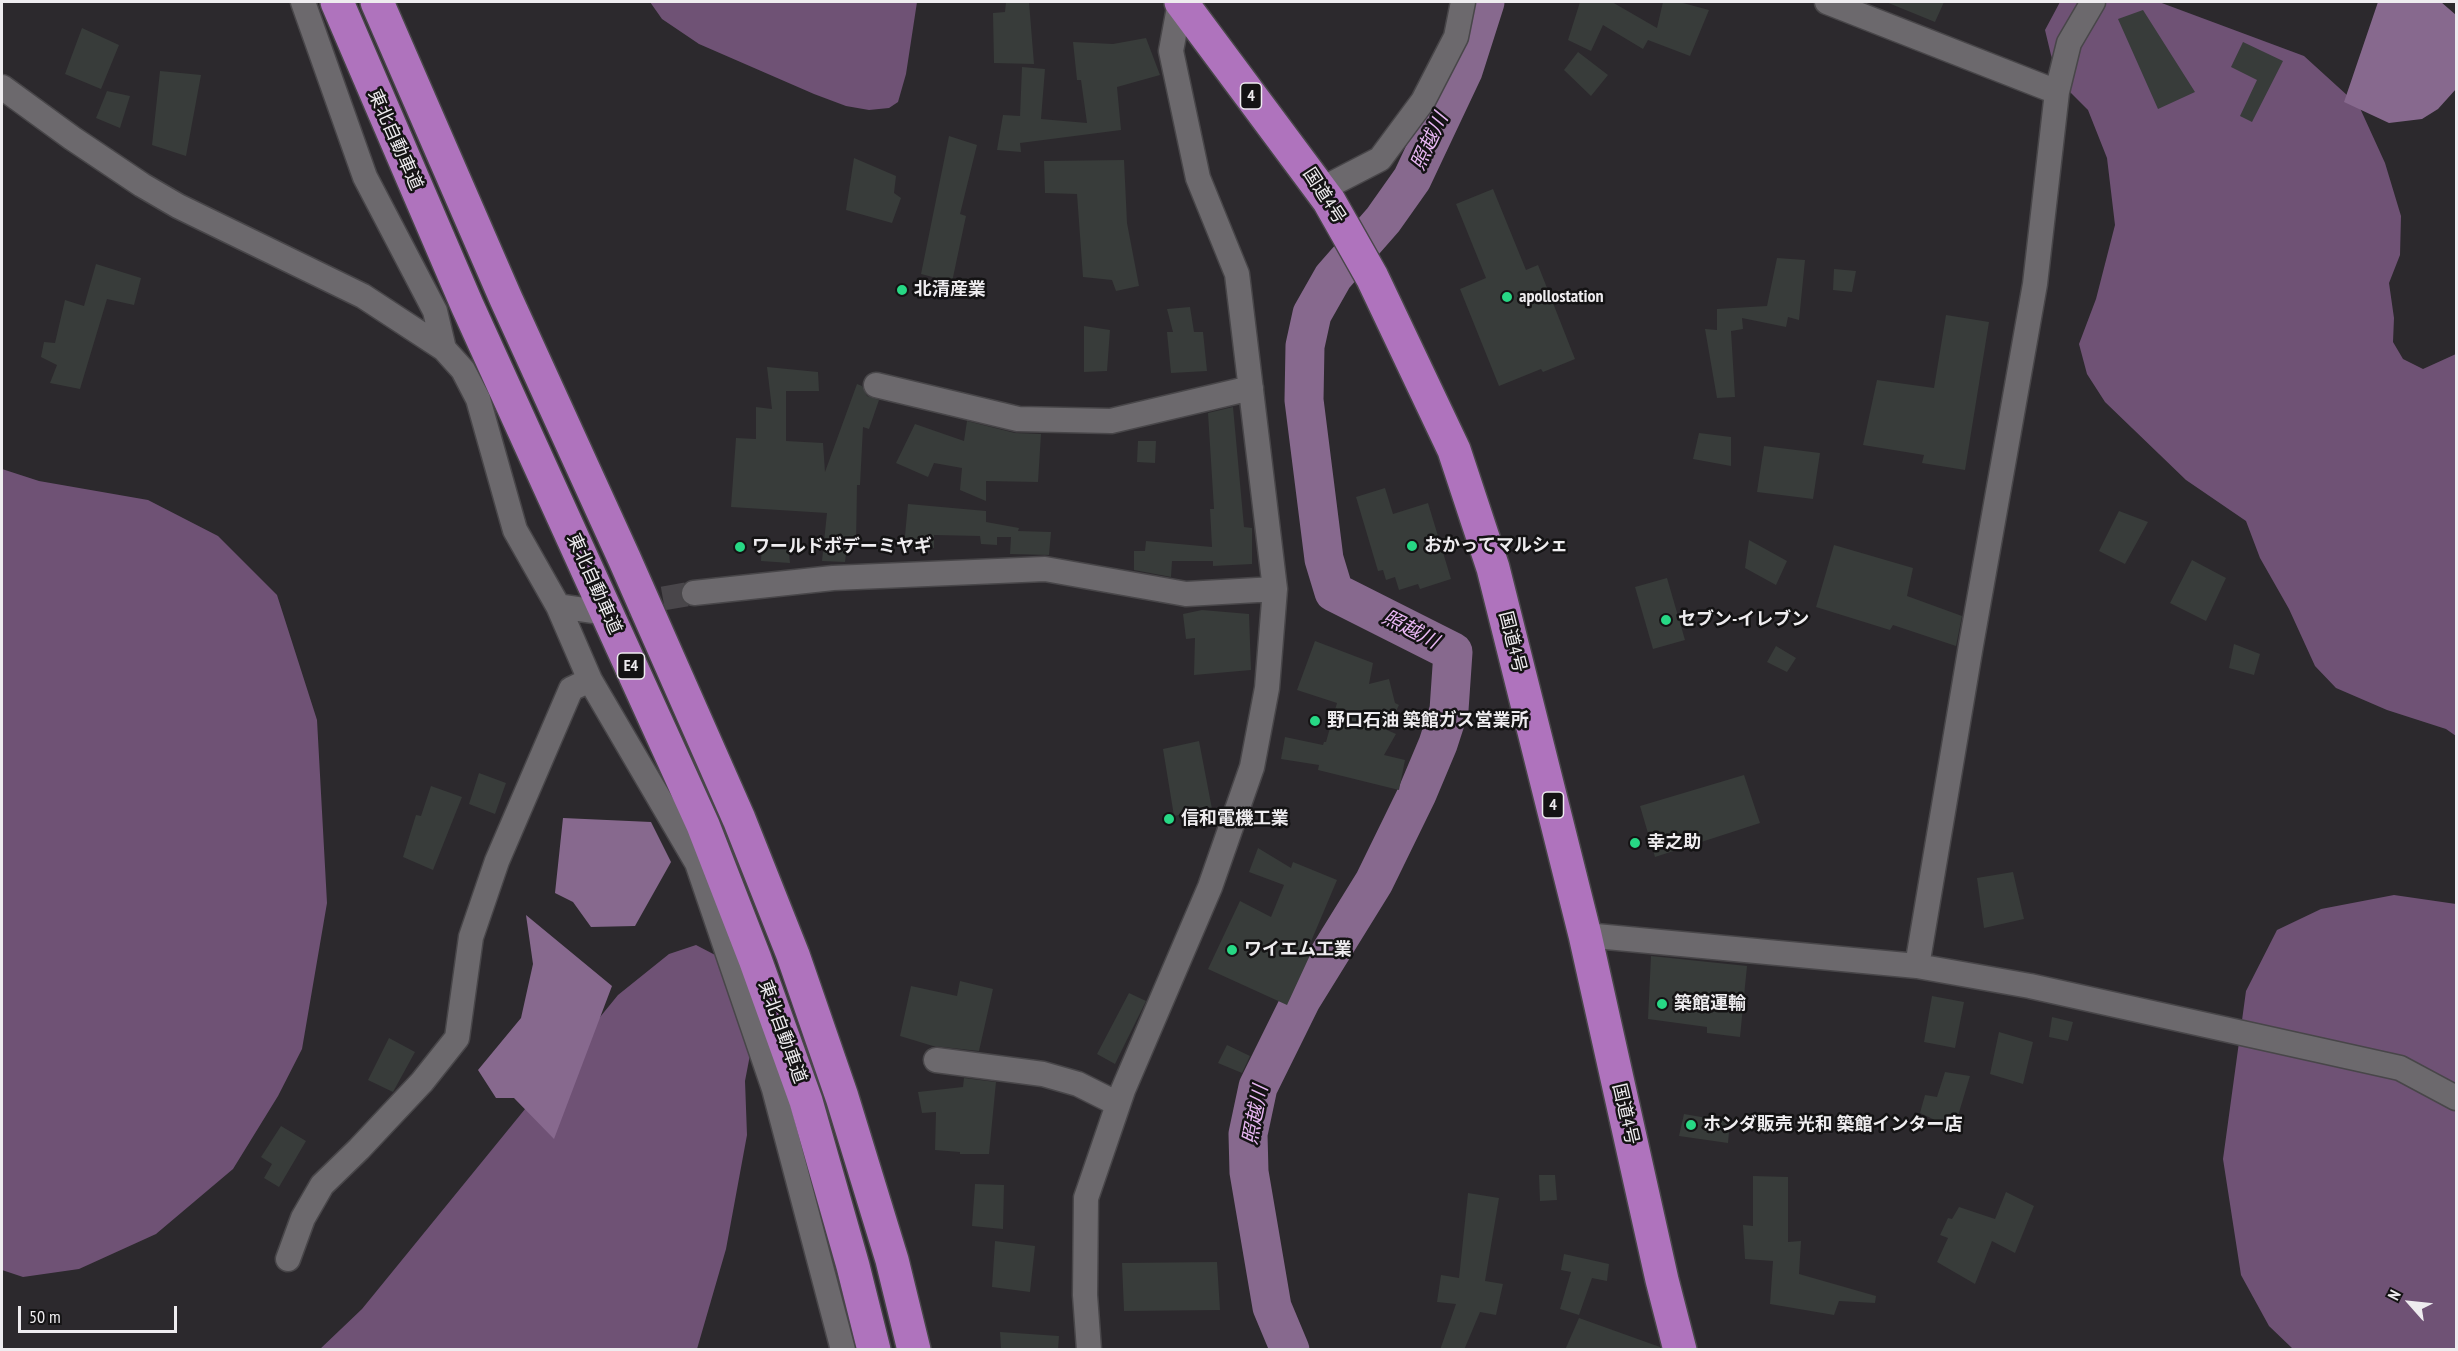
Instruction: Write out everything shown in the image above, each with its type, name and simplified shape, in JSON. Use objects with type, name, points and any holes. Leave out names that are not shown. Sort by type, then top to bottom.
[{"type":"highway","name":"東北自動車道","points":[[337,2],[467,305],[703,825],[755,958],[806,1101],[853,1266],[873,1350]]},
{"type":"highway","name":"東北自動車道","points":[[377,2],[501,288],[743,830],[793,955],[842,1097],[892,1260],[914,1350]]},
{"type":"highway","name":"国道4号","points":[[1181,2],[1326,195],[1372,277],[1454,450],[1493,568],[1585,935],[1662,1280],[1680,1350]]},
{"type":"street","points":[[303,2],[365,177],[435,312],[444,349]]},
{"type":"street","points":[[1089,1350],[1085,1295],[1086,1198],[1118,1104],[1210,887],[1252,767],[1267,688],[1275,589],[1237,274],[1198,178],[1171,51],[1181,2]]},
{"type":"street","points":[[1326,195],[1380,159],[1423,101],[1456,37],[1463,2]]},
{"type":"street","points":[[1827,2],[2057,92]]},
{"type":"street","points":[[1917,966],[2035,284],[2057,92],[2069,44],[2093,2]]},
{"type":"street","points":[[2,87],[72,138],[178,206],[363,296],[444,349],[463,370],[478,399],[515,530],[558,606],[590,680],[697,863],[774,1089],[843,1350]]},
{"type":"street","points":[[876,385],[1018,420],[1111,420],[1251,388]]},
{"type":"street","points":[[694,593],[833,578],[1045,569],[1186,594],[1275,589]]},
{"type":"street","points":[[558,606],[592,611]]},
{"type":"street","points":[[288,1259],[303,1218],[322,1185],[406,1099],[457,1038],[471,937],[497,861],[571,689],[590,680]]},
{"type":"street","points":[[1585,935],[1917,966],[2030,986],[2400,1068],[2457,1098]]},
{"type":"street","points":[[936,1060],[1043,1074],[1078,1084],[1118,1104]]},
{"type":"shaded area","points":[[650,2],[917,2],[906,74],[898,102],[889,108],[869,110],[846,106],[814,94],[699,44],[662,19]]},
{"type":"shaded area","points":[[2060,2],[2159,2],[2304,56],[2359,106],[2385,163],[2401,216],[2400,255],[2389,283],[2394,318],[2393,342],[2403,359],[2423,369],[2456,354],[2456,736],[2446,729],[2387,710],[2336,688],[2315,666],[2289,609],[2260,558],[2246,521],[2186,480],[2105,402],[2087,374],[2079,344],[2096,299],[2115,225],[2107,158],[2088,110],[2060,82],[2051,55],[2045,30]]},
{"type":"shaded area","points":[[2378,2],[2441,2],[2456,15],[2456,89],[2438,109],[2422,119],[2389,123],[2344,102]]},
{"type":"shaded area","points":[[2,469],[39,481],[148,500],[218,536],[277,595],[317,720],[327,903],[302,1049],[278,1096],[233,1169],[156,1234],[79,1269],[23,1277],[2,1270]]},
{"type":"shaded area","points":[[563,818],[651,822],[671,862],[635,926],[591,927],[573,902],[555,893]]},
{"type":"shaded area","points":[[2394,895],[2456,904],[2456,1349],[2293,1349],[2269,1326],[2241,1275],[2223,1159],[2246,991],[2277,930],[2321,909]]},
{"type":"shaded area","points":[[526,915],[612,986],[554,1139],[514,1098],[496,1098],[478,1070],[521,1018],[533,964]]},
{"type":"shaded area","points":[[696,945],[719,957],[754,1034],[745,1081],[747,1135],[726,1249],[697,1349],[319,1350],[362,1309],[618,995],[669,954]]},
{"type":"building","points":[[1006,2],[1029,2],[1034,64],[994,63],[993,13],[1005,12]]},
{"type":"building","points":[[1580,2],[1612,2],[1657,28],[1663,2],[1679,2],[1709,10],[1690,56],[1648,40],[1643,49],[1603,25],[1591,51],[1568,40]]},
{"type":"building","points":[[1886,2],[1944,2],[1935,22]]},
{"type":"building","points":[[2143,10],[2195,92],[2158,109],[2118,19]]},
{"type":"building","points":[[82,28],[119,45],[101,89],[65,74]]},
{"type":"building","points":[[1146,38],[1160,75],[1117,87],[1121,130],[1020,143],[1021,152],[997,150],[1003,115],[1020,116],[1022,67],[1045,69],[1041,119],[1087,123],[1081,80],[1077,80],[1073,42],[1113,44]]},
{"type":"building","points":[[2243,42],[2283,61],[2252,122],[2240,116],[2257,80],[2231,67]]},
{"type":"building","points":[[1578,52],[1608,75],[1591,96],[1564,70]]},
{"type":"building","points":[[160,71],[201,75],[186,156],[152,145]]},
{"type":"building","points":[[107,91],[130,96],[120,128],[96,118]]},
{"type":"building","points":[[949,136],[977,145],[960,214],[966,216],[952,282],[921,274]]},
{"type":"building","points":[[854,158],[896,176],[894,193],[901,198],[892,223],[846,210]]},
{"type":"building","points":[[1124,160],[1127,223],[1139,286],[1116,291],[1112,280],[1083,277],[1077,194],[1045,193],[1044,161]]},
{"type":"building","points":[[1493,189],[1526,270],[1538,265],[1575,359],[1543,372],[1541,369],[1499,386],[1460,289],[1486,278],[1456,204]]},
{"type":"building","points":[[1777,258],[1805,260],[1799,320],[1788,317],[1786,327],[1742,318],[1743,329],[1731,331],[1735,397],[1717,398],[1705,329],[1717,330],[1717,309],[1767,306]]},
{"type":"building","points":[[96,264],[141,278],[134,305],[107,299],[80,389],[50,383],[57,365],[41,357],[44,342],[55,343],[65,300],[84,306]]},
{"type":"building","points":[[1834,269],[1856,271],[1852,292],[1833,290]]},
{"type":"building","points":[[1190,307],[1194,332],[1203,332],[1207,371],[1171,373],[1167,332],[1173,332],[1167,309]]},
{"type":"building","points":[[1946,315],[1989,322],[1965,470],[1922,463],[1924,455],[1863,445],[1877,380],[1934,388]]},
{"type":"building","points":[[1084,326],[1110,330],[1107,371],[1084,372]]},
{"type":"building","points":[[767,367],[818,372],[819,391],[786,391],[786,441],[823,443],[825,472],[857,384],[862,386],[867,396],[879,400],[869,429],[863,427],[860,485],[857,485],[856,544],[847,546],[845,562],[822,561],[827,513],[731,507],[736,438],[756,439],[756,407],[772,409]]},
{"type":"building","points":[[1233,407],[1244,527],[1252,528],[1252,564],[1213,566],[1213,561],[1172,561],[1171,577],[1134,570],[1134,551],[1145,551],[1146,541],[1212,547],[1210,509],[1214,509],[1208,413]]},
{"type":"building","points":[[967,421],[1015,433],[1041,434],[1038,482],[986,481],[986,501],[960,490],[962,468],[934,463],[928,477],[896,463],[915,424],[964,441]]},
{"type":"building","points":[[1699,433],[1731,437],[1731,466],[1693,459]]},
{"type":"building","points":[[1138,441],[1156,441],[1155,463],[1137,462]]},
{"type":"building","points":[[1764,446],[1820,453],[1813,499],[1757,492]]},
{"type":"building","points":[[1385,488],[1393,514],[1428,503],[1451,579],[1420,589],[1418,584],[1399,590],[1395,577],[1386,580],[1383,570],[1378,571],[1356,497]]},
{"type":"building","points":[[908,504],[986,511],[986,522],[1019,528],[1018,531],[1051,532],[1049,555],[1010,554],[1011,537],[997,537],[997,545],[981,544],[980,536],[934,535],[934,548],[904,546]]},
{"type":"building","points":[[2119,511],[2148,522],[2125,564],[2099,551]]},
{"type":"building","points":[[1749,540],[1787,561],[1776,585],[1745,568]]},
{"type":"building","points":[[762,542],[788,544],[790,563],[761,561]]},
{"type":"building","points":[[1834,545],[1913,568],[1907,596],[1962,616],[1956,646],[1893,625],[1890,630],[1816,607]]},
{"type":"building","points":[[2192,560],[2226,578],[2206,621],[2170,603]]},
{"type":"building","points":[[1667,578],[1685,640],[1653,649],[1635,587]]},
{"type":"building","points":[[1202,610],[1249,614],[1251,670],[1194,675],[1195,638],[1186,639],[1183,614]]},
{"type":"building","points":[[1315,641],[1373,663],[1369,684],[1389,679],[1395,703],[1399,705],[1387,730],[1396,734],[1384,755],[1405,760],[1399,790],[1318,770],[1319,765],[1281,759],[1285,737],[1323,745],[1326,742],[1337,703],[1297,690]]},
{"type":"building","points":[[2234,644],[2260,654],[2254,675],[2229,668]]},
{"type":"building","points":[[1776,646],[1796,658],[1787,672],[1767,662]]},
{"type":"building","points":[[1199,741],[1212,809],[1174,816],[1163,749]]},
{"type":"building","points":[[479,773],[506,783],[495,814],[469,804]]},
{"type":"building","points":[[1744,775],[1760,823],[1655,857],[1640,806]]},
{"type":"building","points":[[431,786],[462,797],[433,870],[403,857],[416,815],[421,816]]},
{"type":"building","points":[[1258,848],[1291,868],[1293,862],[1337,880],[1307,951],[1311,953],[1287,1005],[1208,969],[1240,901],[1271,917],[1284,885],[1249,872]]},
{"type":"building","points":[[2013,872],[2024,919],[1984,928],[1977,878]]},
{"type":"building","points":[[1651,956],[1747,966],[1740,1037],[1707,1033],[1707,1027],[1648,1019]]},
{"type":"building","points":[[960,981],[993,989],[979,1051],[933,1046],[900,1036],[911,986],[957,996]]},
{"type":"building","points":[[1129,993],[1146,1001],[1115,1064],[1097,1054]]},
{"type":"building","points":[[1932,996],[1964,1002],[1955,1048],[1924,1042]]},
{"type":"building","points":[[2052,1017],[2073,1022],[2068,1041],[2049,1037]]},
{"type":"building","points":[[1999,1032],[2033,1042],[2023,1084],[1990,1074]]},
{"type":"building","points":[[389,1038],[415,1052],[393,1092],[368,1080]]},
{"type":"building","points":[[1227,1045],[1250,1056],[1242,1073],[1218,1063]]},
{"type":"building","points":[[1945,1072],[1970,1076],[1954,1129],[1920,1113],[1925,1095],[1937,1097]]},
{"type":"building","points":[[964,1078],[996,1082],[989,1154],[960,1154],[960,1152],[935,1150],[936,1112],[922,1113],[918,1092],[963,1087]]},
{"type":"building","points":[[1684,1114],[1730,1122],[1728,1143],[1679,1136]]},
{"type":"building","points":[[281,1126],[306,1141],[279,1187],[264,1178],[272,1164],[261,1157]]},
{"type":"building","points":[[1539,1175],[1555,1175],[1557,1200],[1540,1201]]},
{"type":"building","points":[[1753,1176],[1788,1177],[1788,1242],[1801,1241],[1799,1274],[1876,1296],[1875,1303],[1839,1301],[1834,1315],[1770,1304],[1773,1261],[1745,1259],[1743,1225],[1753,1226]]},
{"type":"building","points":[[975,1184],[1004,1185],[1003,1229],[972,1226]]},
{"type":"building","points":[[2006,1192],[2034,1206],[2015,1253],[1992,1241],[1975,1284],[1937,1262],[1948,1238],[1940,1235],[1948,1218],[1952,1219],[1959,1207],[1995,1219]]},
{"type":"building","points":[[1468,1193],[1499,1198],[1485,1281],[1503,1284],[1496,1315],[1480,1312],[1464,1350],[1440,1350],[1456,1304],[1437,1302],[1441,1275],[1459,1278]]},
{"type":"building","points":[[995,1241],[1035,1246],[1030,1292],[992,1287]]},
{"type":"building","points":[[1564,1254],[1609,1264],[1607,1281],[1592,1278],[1579,1315],[1560,1309],[1571,1272],[1561,1270]]},
{"type":"building","points":[[1217,1262],[1220,1310],[1124,1311],[1122,1263]]},
{"type":"building","points":[[1579,1318],[1660,1347],[1661,1350],[1565,1350]]},
{"type":"building","points":[[1000,1332],[1059,1336],[1058,1350],[1001,1350]]},
{"type":"waterway","name":"照越川","points":[[1290,1350],[1272,1307],[1249,1172],[1248,1134],[1258,1087],[1301,1000],[1374,882],[1417,794],[1438,744],[1449,710],[1453,652],[1334,592],[1324,559],[1304,400],[1305,346],[1312,314],[1333,277],[1383,220],[1412,179],[1463,71],[1485,2]]},
{"type":"tunnel","points":[[592,611],[694,593]]},
{"type":"place","name":"北清産業","points":[[902,290]]},
{"type":"place","name":"apollostation","points":[[1507,297]]},
{"type":"place","name":"おかってマルシェ","points":[[1412,546]]},
{"type":"place","name":"ワールドボデーミヤギ","points":[[740,547]]},
{"type":"place","name":"セブン-イレブン","points":[[1666,620]]},
{"type":"place","name":"野口石油 築館ガス営業所","points":[[1315,721]]},
{"type":"place","name":"信和電機工業","points":[[1169,819]]},
{"type":"place","name":"幸之助","points":[[1635,843]]},
{"type":"place","name":"ワイエム工業","points":[[1232,950]]},
{"type":"place","name":"築館運輸","points":[[1662,1004]]},
{"type":"place","name":"ホンダ販売 光和 築館インター店","points":[[1691,1125]]}]
